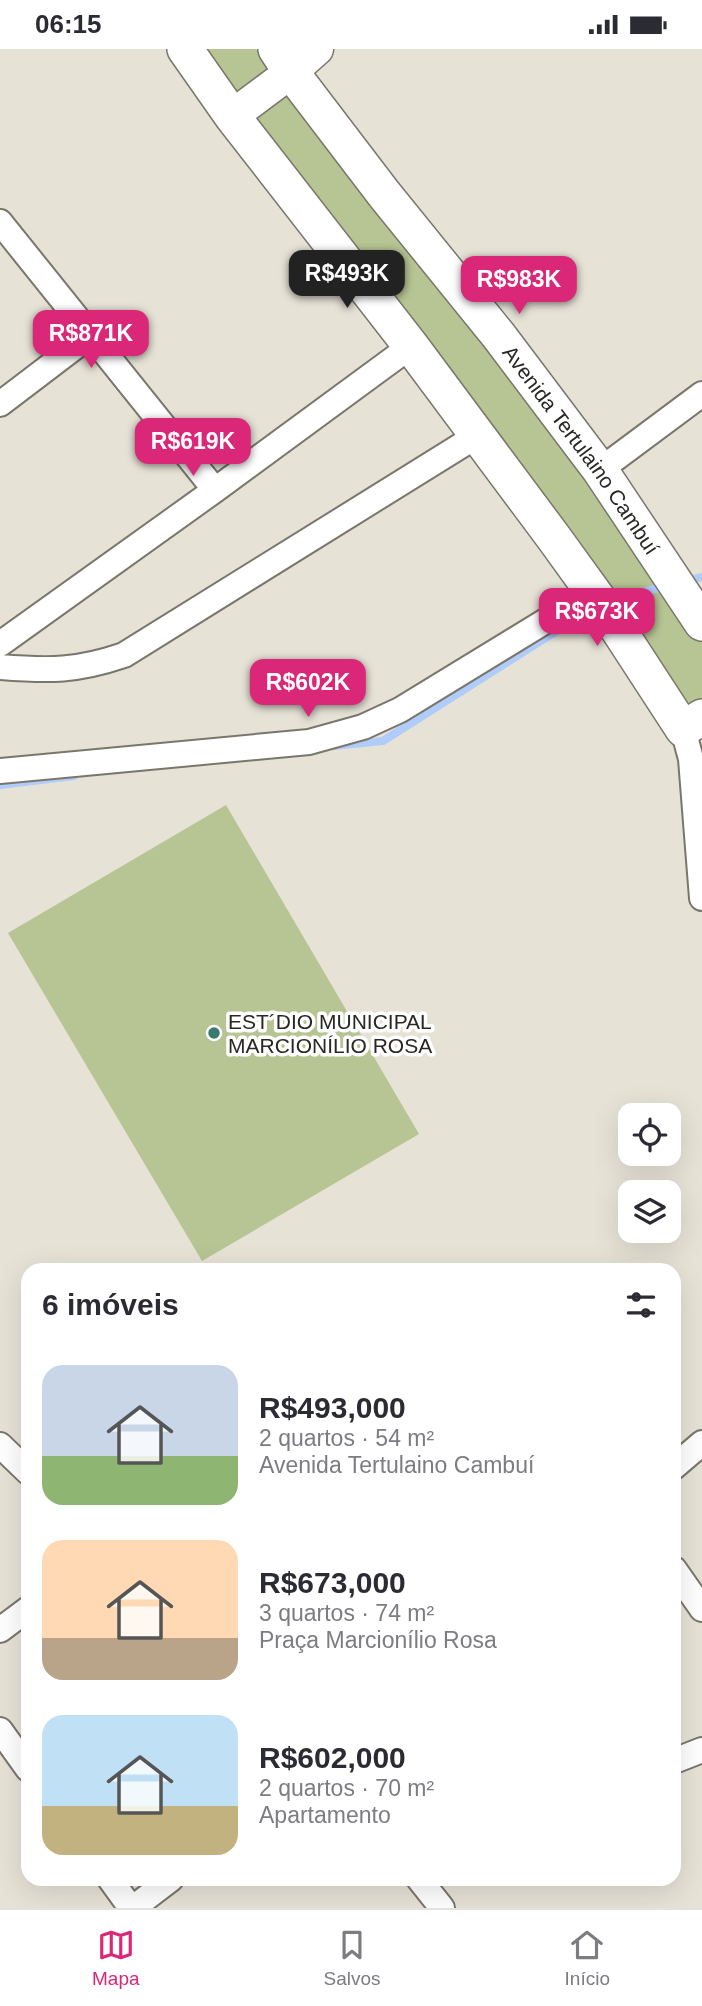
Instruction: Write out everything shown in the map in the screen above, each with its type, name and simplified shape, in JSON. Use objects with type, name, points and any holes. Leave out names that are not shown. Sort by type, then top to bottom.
[{"type":"main road","points":[[185,49],[232,116],[411,346],[692,723]]},
{"type":"main road","name":"Avenida Tertulaino Cambuí","points":[[284,61],[384,194],[499,336],[600,470],[702,623]]},
{"type":"street","points":[[232,116],[284,61],[317,49]]},
{"type":"street","points":[[0,222],[215,491]]},
{"type":"street","points":[[0,404],[92,334]]},
{"type":"street","points":[[0,644],[215,491],[411,346]]},
{"type":"street","points":[[600,470],[702,394]]},
{"type":"street","points":[[0,667],[73,669],[124,655],[478,435]]},
{"type":"street","points":[[0,771],[309,742],[337,736],[363,727],[419,699],[593,592]]},
{"type":"street","points":[[692,723],[691,759],[702,898]]},
{"type":"street","points":[[681,1461],[702,1443]]},
{"type":"street","points":[[0,1445],[21,1465]]},
{"type":"street","points":[[681,1579],[702,1609]]},
{"type":"street","points":[[0,1630],[21,1614]]},
{"type":"street","points":[[0,1730],[21,1759]]},
{"type":"street","points":[[681,1758],[702,1750]]},
{"type":"street","points":[[115,1886],[132,1908],[161,1886]]},
{"type":"street","points":[[425,1886],[442,1908]]},
{"type":"green space","points":[[195,49],[256,49],[594,486],[702,641],[702,703],[698,705],[683,701]]},
{"type":"green space","name":"EST´DIO MUNICIPAL MARCIONÍLIO ROSA","points":[[226,805],[419,1134],[202,1261],[8,933]]},
{"type":"waterway","points":[[686,581],[702,577]]},
{"type":"waterway","points":[[611,600],[666,586]]},
{"type":"waterway","points":[[333,746],[383,741],[593,608]]},
{"type":"waterway","points":[[0,785],[74,776]]},
{"type":"place","name":"EST´DIO MUNICIPAL MARCIONÍLIO ROSA","points":[[214,1033]]}]
